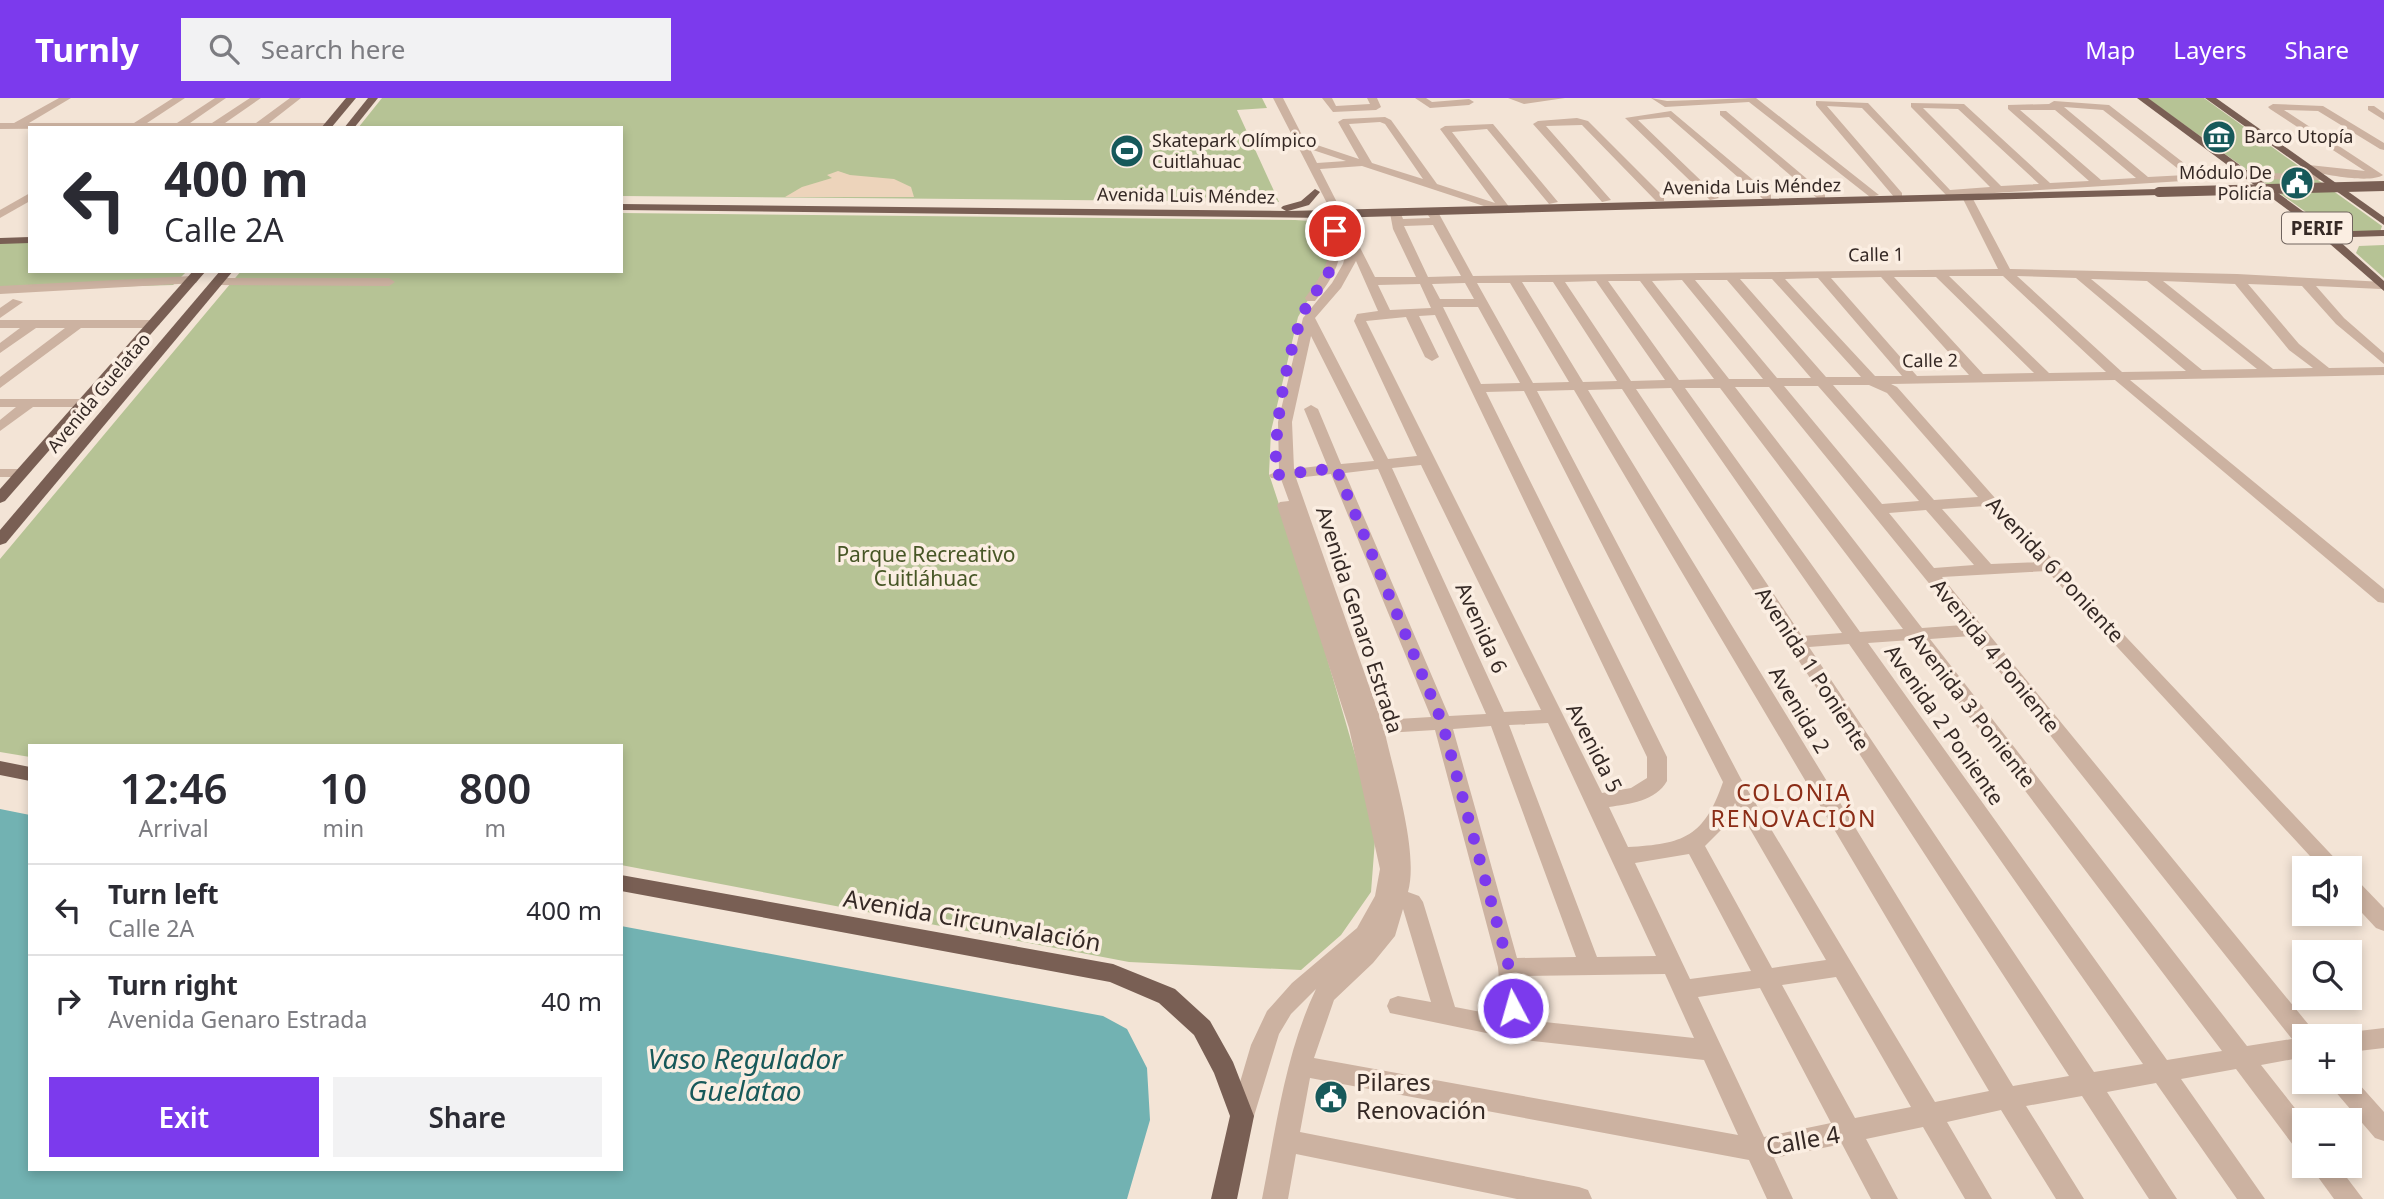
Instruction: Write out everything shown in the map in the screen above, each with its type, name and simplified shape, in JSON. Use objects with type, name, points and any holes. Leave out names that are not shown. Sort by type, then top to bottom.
[{"type":"main road","points":[[328,126],[351,98]]},
{"type":"main road","points":[[351,126],[373,98]]},
{"type":"main road","name":"PERIF","points":[[2142,98],[2311,222],[2383,286]]},
{"type":"main road","name":"PERIF","points":[[2210,98],[2384,222]]},
{"type":"main road","name":"Avenida Luis Méndez","points":[[1434,217],[1553,202],[1606,200],[2384,186]]},
{"type":"main road","points":[[1287,208],[1305,203],[1315,192]]},
{"type":"main road","name":"Avenida Luis Méndez","points":[[623,201],[783,206],[1331,211],[1482,203],[1503,207],[1968,199],[2000,193]]},
{"type":"main road","name":"Avenida Luis Méndez","points":[[623,207],[742,205]]},
{"type":"main road","name":"Avenida Luis Méndez","points":[[783,206],[1287,208],[1397,218]]},
{"type":"main road","points":[[2311,222],[2352,234],[2384,233]]},
{"type":"main road","points":[[0,241],[28,240]]},
{"type":"main road","points":[[2351,257],[2348,249],[2354,243],[2384,243]]},
{"type":"main road","name":"Avenida Guelatao","points":[[0,498],[196,276]]},
{"type":"main road","name":"Avenida Guelatao","points":[[0,540],[223,276]]},
{"type":"main road","points":[[122,362],[130,366],[151,360]]},
{"type":"main road","points":[[107,377],[124,372],[138,376]]},
{"type":"main road","points":[[0,768],[28,774]]},
{"type":"main road","name":"Avenida Circunvalación","points":[[623,883],[1113,973],[1167,996],[1202,1028],[1225,1070],[1242,1116]]},
{"type":"main road","points":[[1224,1199],[1242,1116]]},
{"type":"street","points":[[0,136],[66,98]]},
{"type":"street","points":[[138,126],[180,98]]},
{"type":"street","points":[[179,125],[220,98]]},
{"type":"street","points":[[216,125],[256,98]]},
{"type":"street","points":[[259,126],[296,98]]},
{"type":"street","name":"Avenida Genaro Estrada","points":[[1266,98],[1315,192],[1354,245],[1349,264],[1337,285],[1309,318],[1285,422],[1282,474]]},
{"type":"street","name":"Avenida Genaro Estrada","points":[[1275,1199],[1300,1066],[1312,1024],[1325,995],[1366,956],[1387,930],[1398,898],[1401,869],[1397,836],[1366,728],[1282,474],[1275,434],[1301,319],[1333,266],[1339,247],[1331,211],[1314,166],[1278,98]]},
{"type":"street","points":[[1326,98],[1336,110],[1374,103]]},
{"type":"street","points":[[1515,99],[1560,98]]},
{"type":"street","points":[[1660,101],[1751,98],[1879,195]]},
{"type":"street","points":[[1760,98],[1879,195]]},
{"type":"street","points":[[1423,101],[1467,100]]},
{"type":"street","points":[[1898,195],[1819,103],[1865,105],[1947,193]]},
{"type":"street","points":[[2000,193],[1914,105],[1961,106],[2048,187]]},
{"type":"street","points":[[2055,105],[2148,182]]},
{"type":"street","points":[[2099,184],[2011,107],[2102,105],[2198,179]]},
{"type":"street","points":[[2381,175],[2273,107],[2320,108],[2384,147]]},
{"type":"street","points":[[2384,108],[2371,108],[2384,117]]},
{"type":"street","points":[[1752,111],[1766,110]]},
{"type":"street","points":[[1739,112],[1723,113],[1821,196]]},
{"type":"street","points":[[1714,198],[1630,118],[1671,114],[1767,197]]},
{"type":"street","points":[[1367,163],[1343,122],[1387,120],[1432,185]]},
{"type":"street","points":[[1606,200],[1538,124],[1582,121],[1660,199]]},
{"type":"street","points":[[0,126],[28,126]]},
{"type":"street","points":[[158,126],[237,126]]},
{"type":"street","points":[[1503,207],[1445,129],[1490,126],[1553,202]]},
{"type":"street","points":[[1301,143],[1482,203]]},
{"type":"street","points":[[1314,166],[1367,163]]},
{"type":"street","points":[[1351,164],[1482,203]]},
{"type":"street","points":[[2309,168],[2345,174],[2381,175]]},
{"type":"street","name":"Avenida Luis Méndez","points":[[2000,193],[2048,187],[2198,179],[2322,177]]},
{"type":"street","points":[[2,213],[28,197]]},
{"type":"street","points":[[1968,199],[2006,272],[2130,387],[2384,598]]},
{"type":"street","points":[[2,213],[28,212]]},
{"type":"street","points":[[1596,801],[1636,795],[1649,790],[1657,781],[1657,757],[1423,279],[1397,218],[1434,217],[1479,303],[1528,386],[1733,782],[1979,1199]]},
{"type":"street","points":[[1354,245],[1386,314],[1479,303]]},
{"type":"street","points":[[1883,272],[1980,379]]},
{"type":"street","points":[[1938,272],[2045,377]]},
{"type":"street","name":"Calle 1","points":[[1337,285],[1355,282],[1373,286],[1423,279],[1466,278],[2006,272],[2237,278],[2383,286]]},
{"type":"street","points":[[1821,274],[1914,381]]},
{"type":"street","name":"Avenida 6 Poniente","points":[[1775,275],[1872,380],[1892,390],[2050,566],[2323,856]]},
{"type":"street","points":[[0,290],[196,276]]},
{"type":"street","points":[[223,276],[389,282]]},
{"type":"street","name":"Avenida 4 Poniente","points":[[1685,276],[1878,509],[2294,1024]]},
{"type":"street","points":[[1730,276],[1986,569]]},
{"type":"street","points":[[2081,276],[2198,374]]},
{"type":"street","points":[[2149,276],[2270,373]]},
{"type":"street","name":"Avenida 3 Poniente","points":[[1643,277],[1914,635],[2292,1125]]},
{"type":"street","name":"Avenida 1 Poniente","points":[[1556,278],[2164,1199]]},
{"type":"street","name":"Avenida 2 Poniente","points":[[1599,278],[2252,1199]]},
{"type":"street","points":[[2237,278],[2294,347],[2326,372]]},
{"type":"street","name":"Avenida 2","points":[[1514,279],[2007,1098],[2071,1199]]},
{"type":"street","points":[[2304,281],[2340,321],[2384,360]]},
{"type":"street","points":[[0,314],[17,302]]},
{"type":"street","points":[[1411,313],[1432,357]]},
{"type":"street","name":"Avenida 5","points":[[1386,314],[1361,317],[1360,321],[1426,460],[1596,801],[1780,1199]]},
{"type":"street","name":"Avenida 6","points":[[1309,318],[1383,464],[1497,718],[1590,966]]},
{"type":"street","points":[[0,324],[154,324]]},
{"type":"street","points":[[0,349],[33,324]]},
{"type":"street","points":[[0,384],[78,324]]},
{"type":"street","name":"Calle 2","points":[[1477,388],[2384,371]]},
{"type":"street","name":"Calle 2","points":[[1892,390],[2384,383]]},
{"type":"street","points":[[0,426],[30,402]]},
{"type":"street","points":[[0,403],[85,403]]},
{"type":"street","points":[[1311,409],[1442,722],[1509,967],[1515,1029]]},
{"type":"street","points":[[1282,474],[1426,460]]},
{"type":"street","points":[[0,473],[22,473]]},
{"type":"street","points":[[1878,509],[1990,501]]},
{"type":"street","points":[[1928,573],[2050,566]]},
{"type":"street","points":[[1795,642],[1974,629]]},
{"type":"street","points":[[1366,728],[1552,716]]},
{"type":"street","name":"Avenida Genaro Estrada","points":[[1242,1116],[1268,1033],[1282,1008],[1313,975],[1360,942],[1378,917],[1389,890],[1390,869],[1366,728]]},
{"type":"street","points":[[1620,856],[1670,853],[1695,846],[1714,828],[1725,809],[1733,782]]},
{"type":"street","points":[[1695,846],[1885,1199]]},
{"type":"street","points":[[1398,898],[1412,902],[1419,918],[1446,1016]]},
{"type":"street","points":[[2362,899],[2384,922]]},
{"type":"street","points":[[1509,967],[1673,965]]},
{"type":"street","points":[[1683,990],[1841,967]]},
{"type":"street","points":[[1398,1006],[1515,1029],[1709,1050]]},
{"type":"street","points":[[2362,1041],[2384,1038]]},
{"type":"street","name":"Calle 4","points":[[1300,1066],[1757,1150],[2086,1083],[2292,1049]]},
{"type":"street","points":[[2353,1094],[2384,1130]]},
{"type":"street","points":[[1287,1141],[1579,1199]]},
{"type":"street","points":[[2333,1178],[2350,1199]]},
{"type":"green space","points":[[382,98],[1262,98],[1267,108],[1237,110],[1279,202],[623,196],[623,126],[360,126]]},
{"type":"green space","points":[[2147,98],[2204,98],[2382,226],[2380,232],[2364,234],[2324,225]]},
{"type":"green space","name":"Parque Recreativo Cuitláhuac","points":[[623,213],[1312,221],[1330,232],[1330,263],[1298,317],[1271,431],[1269,474],[1307,589],[1361,775],[1375,840],[1371,892],[1341,935],[1301,970],[1129,962],[623,865],[623,744],[28,744],[28,757],[0,752],[0,559],[239,273],[623,273]]},
{"type":"green space","points":[[28,242],[28,273],[185,273],[173,285],[0,290],[0,243]]},
{"type":"green space","points":[[2384,245],[2384,278],[2356,253],[2359,246]]},
{"type":"shaded area","points":[[838,171],[850,175],[894,179],[911,187],[914,197],[785,197],[802,187],[832,178],[827,175]]},
{"type":"water","name":"Vaso Regulador Guelatao","points":[[0,809],[28,815],[28,1171],[623,1171],[623,926],[1103,1016],[1127,1029],[1147,1068],[1150,1120],[1127,1199],[0,1199]]},
{"type":"place","name":"Barco Utopía","points":[[2219,137]]},
{"type":"place","name":"Skatepark Olímpico Cuitlahuac","points":[[1127,151]]},
{"type":"place","name":"Módulo De Policía","points":[[2297,183]]},
{"type":"place","name":"Pilares Renovación","points":[[1331,1097]]},
{"type":"district","name":"COLONIA RENOVACIÓN","points":[[1794,806]]},
{"type":"route","points":[[1335,231],[1339,247],[1333,266],[1310,299],[1301,319],[1275,434],[1276,475],[1336,468],[1442,722],[1509,967],[1513,1008]]}]
